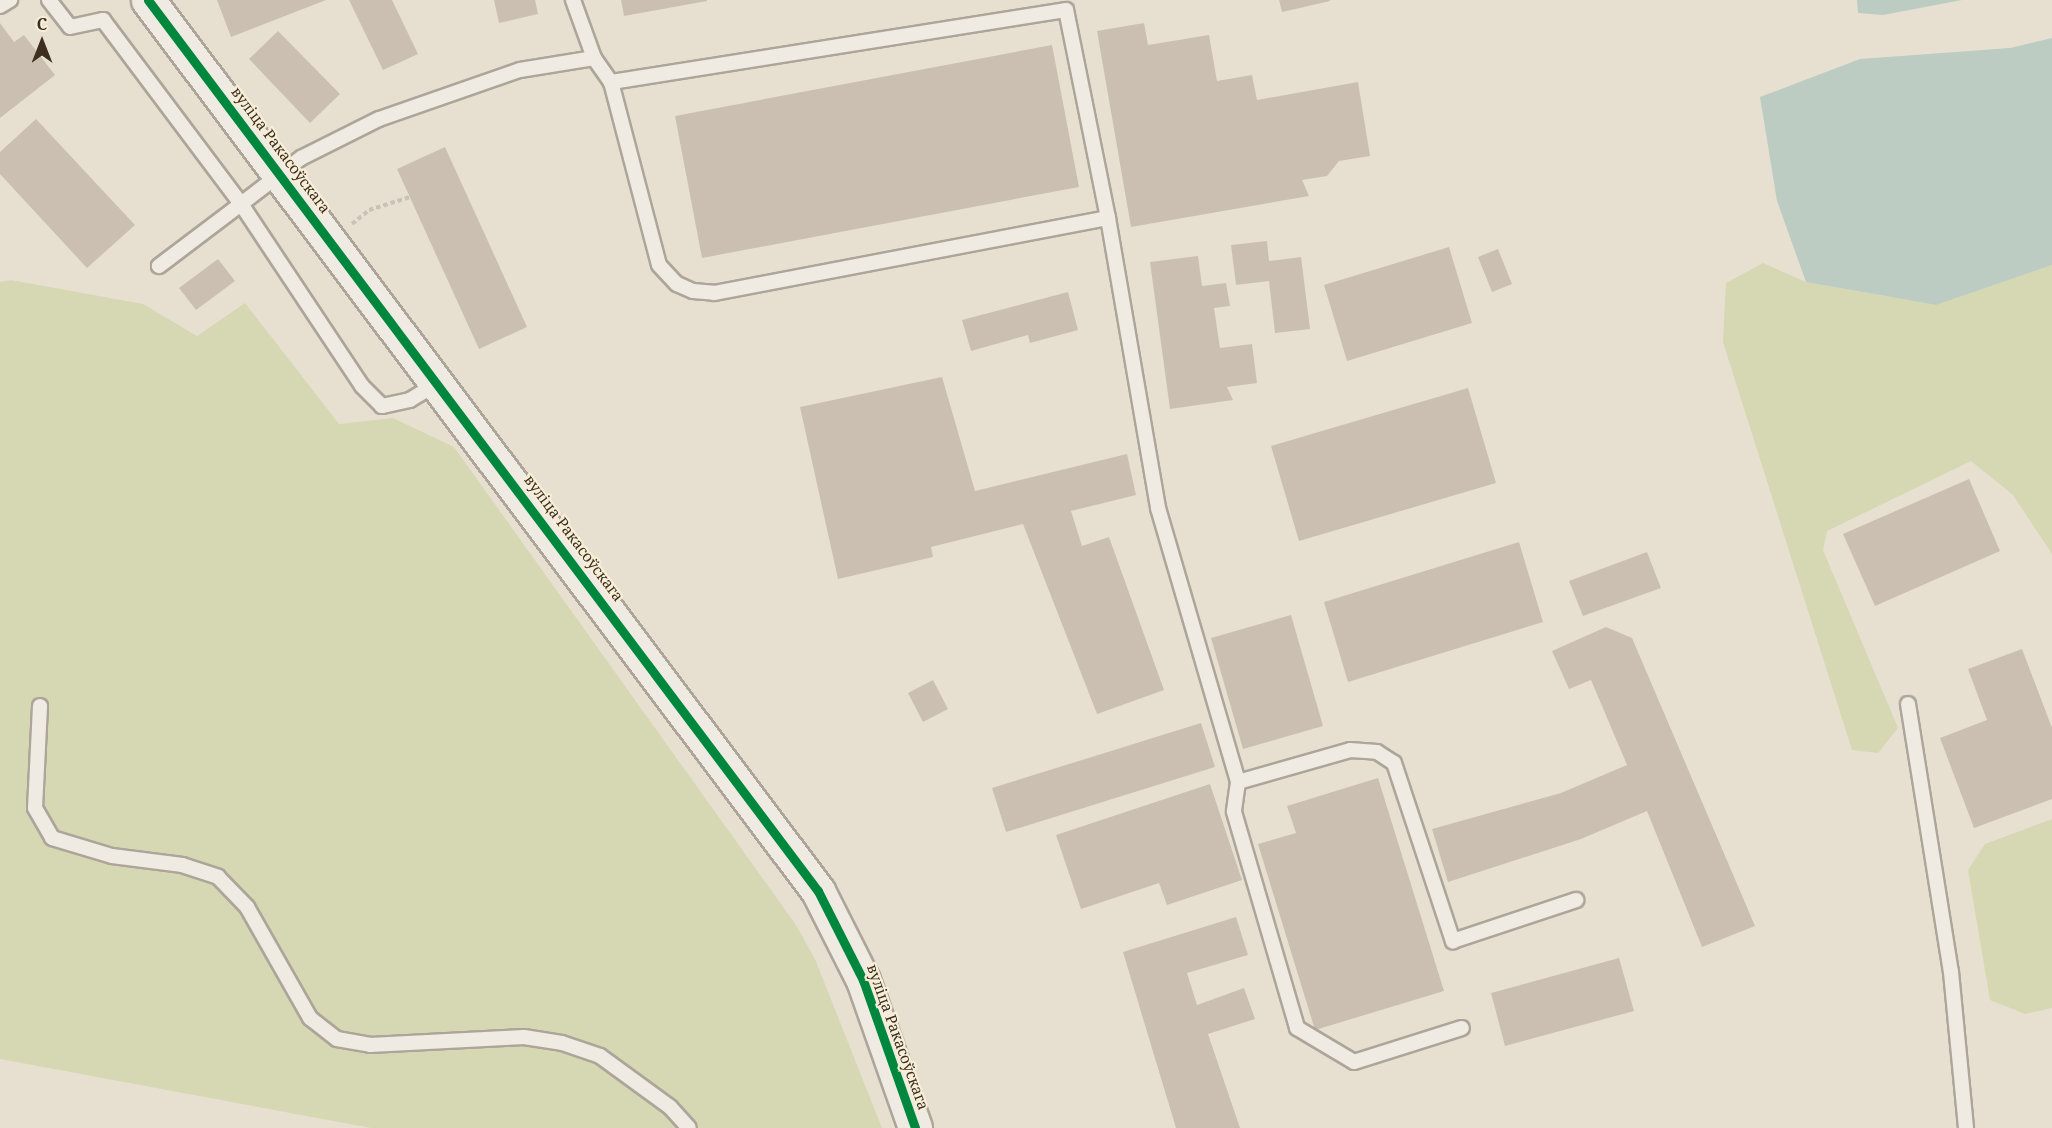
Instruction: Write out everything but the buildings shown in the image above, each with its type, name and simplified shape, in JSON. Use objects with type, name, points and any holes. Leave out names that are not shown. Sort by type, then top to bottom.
[{"type":"street","name":"вуліца Ракасоўскага","points":[[148,0],[818,891],[863,980],[915,1128]]},
{"type":"lane","points":[[0,6],[10,0]]},
{"type":"lane","points":[[49,0],[70,27],[103,20],[241,204],[362,386],[382,406],[410,400],[438,383]]},
{"type":"lane","points":[[573,0],[594,58],[611,82],[659,264],[677,284],[693,291],[714,293],[1108,218]]},
{"type":"lane","points":[[611,82],[1066,10],[1108,218],[1158,508],[1238,782],[1233,812],[1297,1028],[1354,1062],[1462,1028]]},
{"type":"lane","points":[[159,266],[301,158],[369,124],[447,92],[520,69],[594,58]]},
{"type":"lane","points":[[1908,704],[1951,972],[1966,1128]]},
{"type":"lane","points":[[40,706],[35,808],[52,838],[112,856],[182,865],[218,878],[247,907],[310,1018],[337,1039],[370,1045],[524,1036],[562,1043],[600,1056],[670,1107],[689,1128]]},
{"type":"lane","points":[[1238,782],[1350,750],[1377,752],[1394,763],[1453,941],[1576,900]]},
{"type":"path","points":[[351,225],[369,210],[410,197]]},
{"type":"green space","points":[[1763,263],[1806,282],[1936,305],[2052,265],[2052,554],[2013,495],[1971,461],[1827,531],[1823,550],[1898,728],[1878,753],[1852,750],[1723,342],[1726,283]]},
{"type":"green space","points":[[11,280],[143,304],[197,336],[245,303],[339,424],[393,418],[454,447],[796,925],[815,959],[882,1128],[371,1128],[0,1059],[0,282]]},
{"type":"green space","points":[[2052,819],[2052,1008],[2025,1014],[1990,1000],[1968,870],[1985,844]]},
{"type":"shaded area","points":[[1857,0],[1962,0],[1883,15],[1858,13]]},
{"type":"shaded area","points":[[2052,38],[2052,265],[1936,305],[1806,282],[1777,201],[1760,97],[1860,59],[2010,48]]},
{"type":"cycle path","points":[[148,0],[818,891],[863,980],[915,1128]]}]
